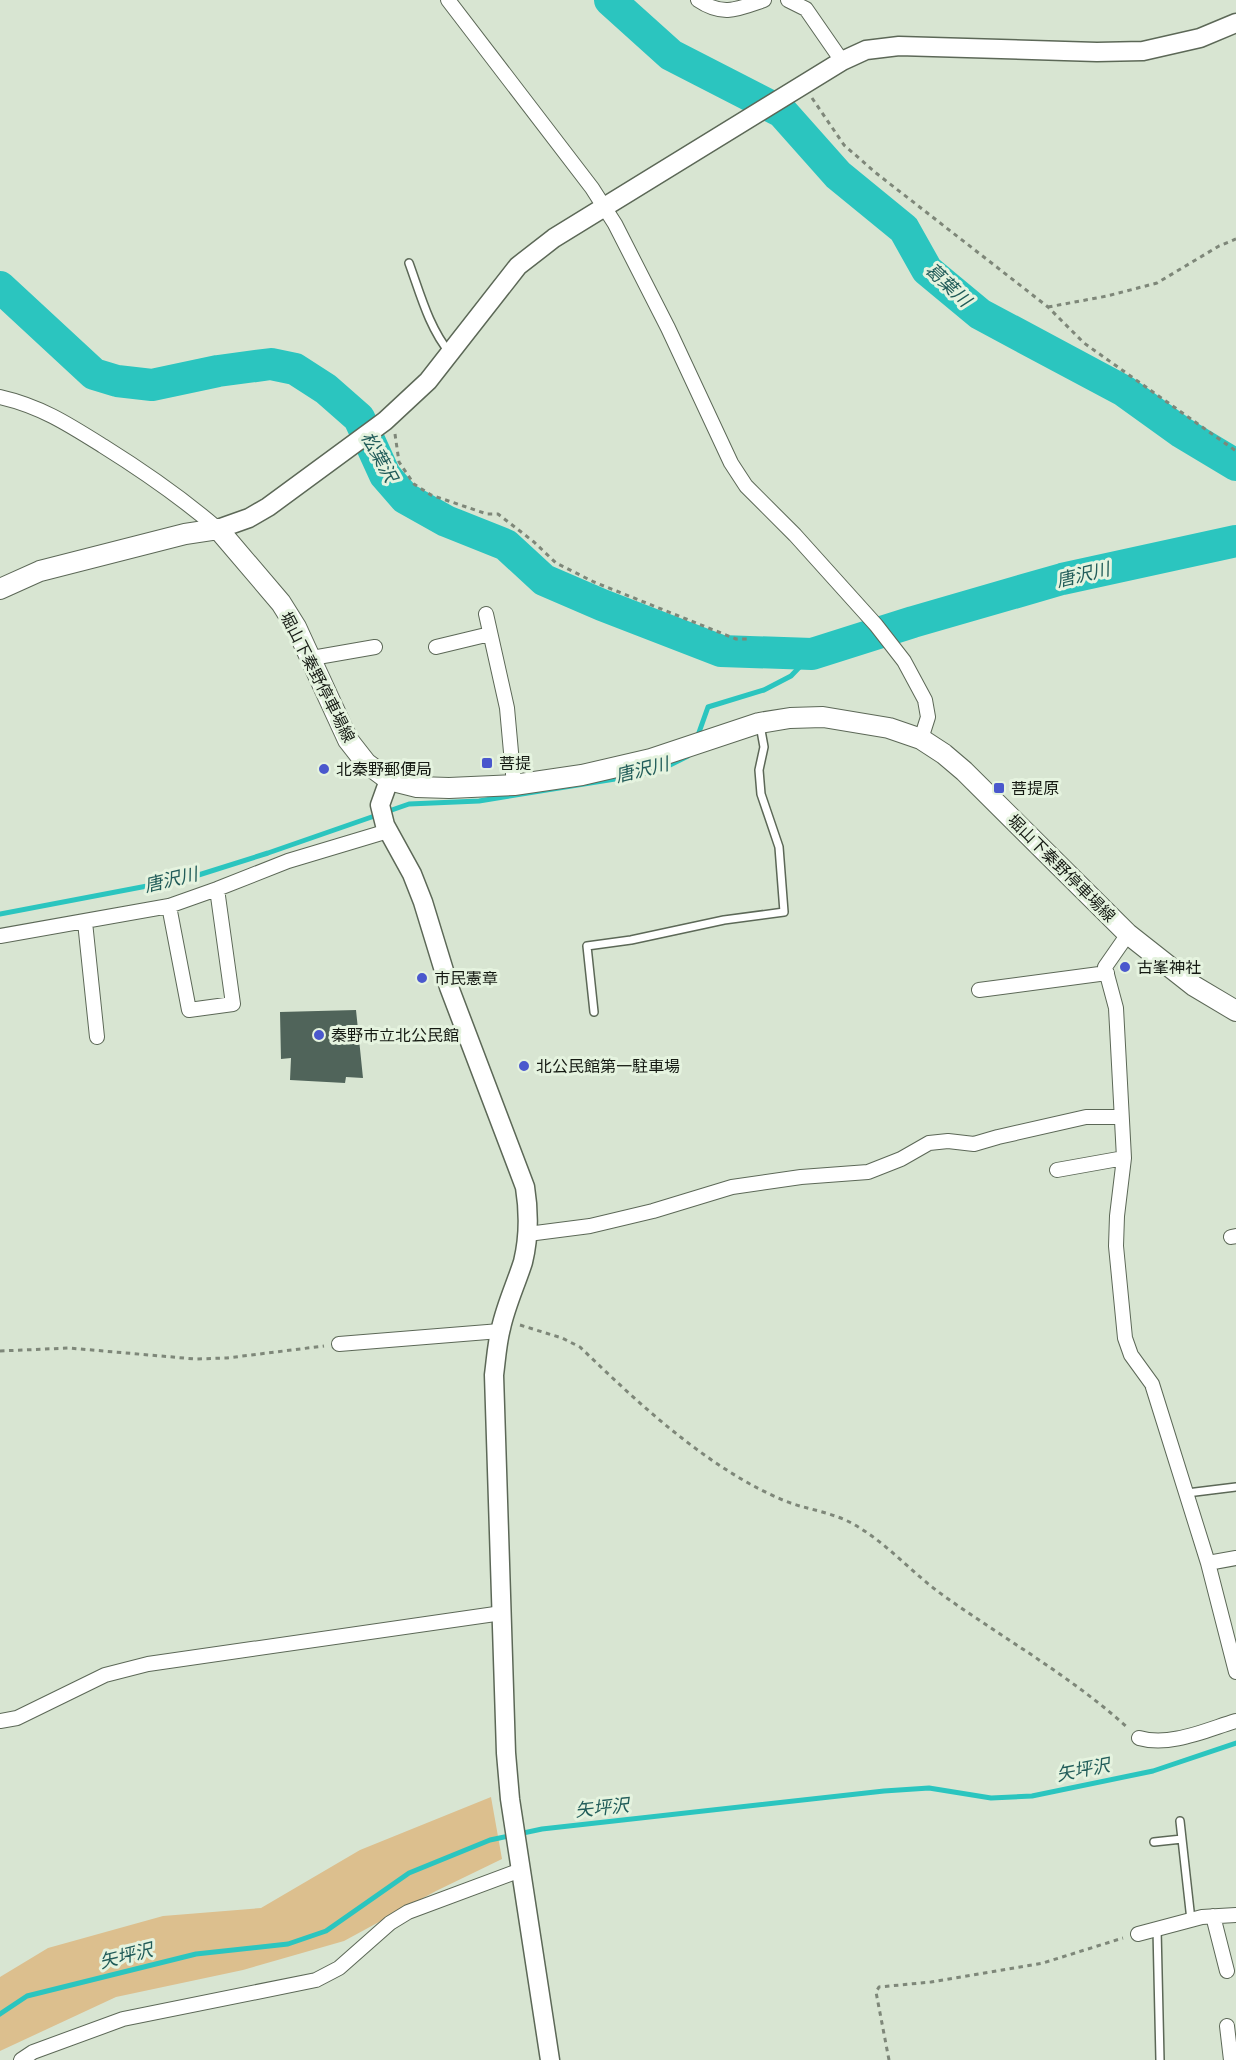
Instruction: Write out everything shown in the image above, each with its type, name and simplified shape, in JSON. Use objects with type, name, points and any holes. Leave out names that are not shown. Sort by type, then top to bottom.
[{"type":"main road","points":[[0,589],[40,571],[185,534],[218,529]]},
{"type":"main road","name":"堀山下秦野停車場線","points":[[218,529],[281,603],[296,627],[348,740],[366,763],[389,780],[417,788],[514,785],[582,775],[651,759],[759,723],[790,718],[823,717],[889,728],[921,738],[964,771],[1128,934],[1194,986],[1236,1011]]},
{"type":"street","points":[[448,0],[592,188],[604,207],[632,255],[731,463],[746,486],[795,534],[904,661],[925,700],[928,717],[921,738]]},
{"type":"street","points":[[698,0],[711,8],[727,12],[764,0]]},
{"type":"street","points":[[788,0],[806,9],[842,61]]},
{"type":"street","points":[[0,397],[25,402],[65,422],[186,501],[218,529],[249,519],[268,507],[381,424],[428,381],[518,266],[554,238],[842,61],[866,50],[900,46],[1097,52],[1143,51],[1200,38],[1236,23]]},
{"type":"street","points":[[486,614],[507,708],[514,785]]},
{"type":"street","points":[[436,647],[490,634]]},
{"type":"street","points":[[312,658],[375,647]]},
{"type":"street","points":[[389,780],[380,805],[386,828],[412,874],[423,902],[449,987],[525,1187],[529,1210],[523,1262],[501,1327],[494,1375],[510,1800],[550,2060]]},
{"type":"street","points":[[0,936],[169,906],[217,890],[288,861],[386,828]]},
{"type":"street","points":[[169,906],[189,1010],[233,1004],[217,890]]},
{"type":"street","points":[[85,922],[97,1037]]},
{"type":"street","points":[[1128,934],[1105,967],[1116,1008],[1124,1158],[1116,1246],[1125,1338],[1131,1355],[1152,1384],[1208,1563],[1236,1672]]},
{"type":"street","points":[[979,990],[1107,973]]},
{"type":"street","points":[[528,1234],[590,1226],[653,1211],[732,1187],[801,1177],[868,1172],[901,1159],[929,1143],[948,1141],[974,1144],[1086,1117],[1121,1117]]},
{"type":"street","points":[[1057,1170],[1124,1158]]},
{"type":"street","points":[[339,1344],[501,1327]]},
{"type":"street","points":[[1208,1563],[1236,1558]]},
{"type":"street","points":[[0,1721],[17,1718],[105,1675],[148,1664],[502,1613]]},
{"type":"street","points":[[1138,1738],[1150,1741],[1169,1740],[1236,1721]]},
{"type":"street","points":[[21,2060],[33,2052],[123,2019],[316,1980],[339,1968],[390,1923],[408,1912],[521,1870]]},
{"type":"street","points":[[1138,1934],[1191,1920],[1236,1915]]},
{"type":"street","points":[[1213,1916],[1227,1971]]},
{"type":"street","points":[[1227,2026],[1231,2060]]},
{"type":"lane","points":[[409,263],[430,319],[450,353]]},
{"type":"lane","points":[[594,1012],[587,946],[631,940],[724,920],[784,912],[778,847],[760,794],[759,770],[764,747],[759,723]]},
{"type":"lane","points":[[1187,1493],[1236,1487]]},
{"type":"lane","points":[[1180,1821],[1191,1920]]},
{"type":"lane","points":[[1154,1842],[1182,1839]]},
{"type":"lane","points":[[1157,1929],[1160,2060]]},
{"type":"path","points":[[799,86],[844,145],[876,173],[1048,307],[1084,343],[1236,451]]},
{"type":"path","points":[[1048,307],[1107,296],[1157,283],[1219,246],[1236,239]]},
{"type":"path","points":[[381,424],[395,435],[399,462],[414,483],[431,495],[487,514],[498,514],[534,542],[556,563],[594,582],[736,639],[750,639]]},
{"type":"path","points":[[501,1327],[519,1325],[562,1338],[580,1347],[675,1434],[749,1483],[788,1502],[844,1519],[858,1526],[893,1551],[942,1594],[1057,1671],[1108,1710],[1138,1738]]},
{"type":"path","points":[[0,1351],[69,1348],[195,1359],[227,1358],[339,1344]]},
{"type":"path","points":[[889,2060],[876,1992],[879,1987],[931,1982],[1043,1963],[1138,1934]]},
{"type":"shaded area","points":[[491,1797],[502,1859],[436,1891],[344,1941],[243,1970],[116,1997],[0,2051],[0,1977],[48,1948],[163,1916],[261,1908],[360,1850]]},
{"type":"building","name":"秦野市立北公民館","points":[[356,1010],[363,1078],[346,1077],[345,1083],[290,1080],[291,1058],[281,1059],[280,1012]]},
{"type":"waterway","name":"葛葉川","points":[[610,0],[671,55],[782,112],[838,175],[904,229],[927,270],[980,314],[1124,391],[1181,432],[1236,465]]},
{"type":"waterway","name":"松葉沢","points":[[0,287],[94,374],[117,381],[152,385],[218,371],[271,364],[295,369],[326,389],[359,418],[385,475],[405,498],[446,521],[506,545],[544,580],[721,651],[812,654],[1062,579],[1236,541]]},
{"type":"waterway","name":"唐沢川","points":[[697,738],[708,707],[764,690],[791,676],[812,654]]},
{"type":"waterway","name":"唐沢川","points":[[0,914],[189,878],[409,804],[479,801],[615,779],[660,770],[688,756]]},
{"type":"waterway","name":"矢坪沢","points":[[0,2014],[27,1996],[196,1954],[288,1944],[326,1931],[409,1873],[490,1840],[542,1829],[884,1791],[929,1788],[991,1798],[1032,1796],[1153,1771],[1236,1743]]},
{"type":"place","name":"菩提","points":[[487,763]]},
{"type":"place","name":"北秦野郵便局","points":[[324,769]]},
{"type":"place","name":"菩提原","points":[[999,788]]},
{"type":"place","name":"古峯神社","points":[[1125,967]]},
{"type":"place","name":"市民憲章","points":[[422,978]]},
{"type":"place","name":"秦野市立北公民館","points":[[319,1035]]},
{"type":"place","name":"北公民館第一駐車場","points":[[524,1066]]}]
